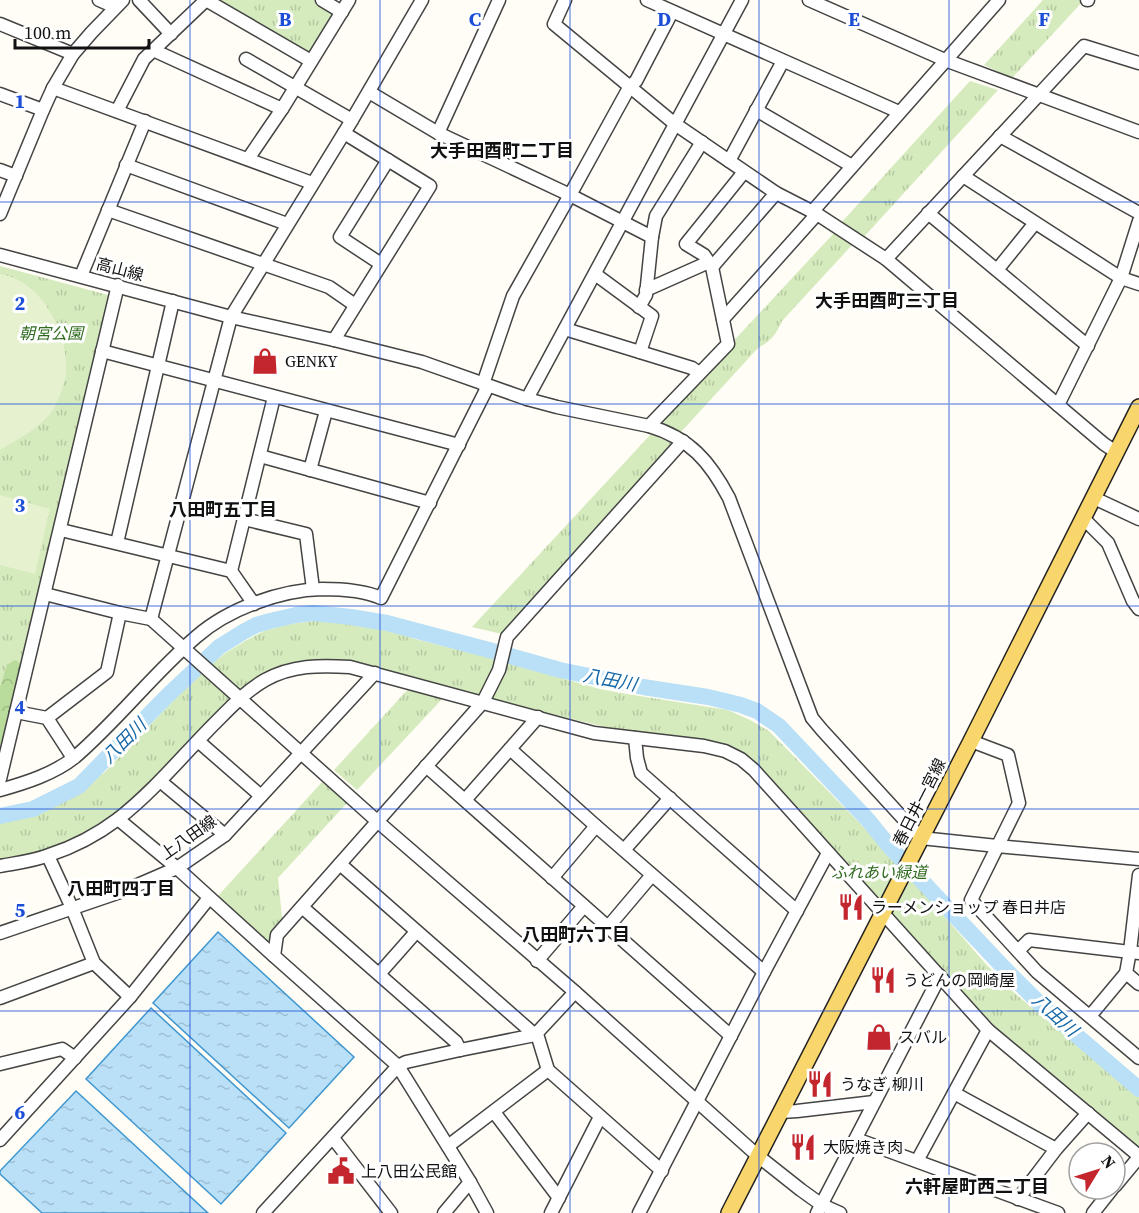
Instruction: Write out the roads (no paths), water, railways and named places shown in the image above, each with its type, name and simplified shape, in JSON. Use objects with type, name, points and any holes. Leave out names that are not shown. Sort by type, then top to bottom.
[{"type":"main road","name":"春日井一宮線","points":[[729,1213],[972,741],[1116,452],[1134,431],[1139,407]]},
{"type":"street","points":[[99,0],[119,4]]},
{"type":"street","points":[[139,0],[171,34]]},
{"type":"street","points":[[117,111],[144,58],[206,0],[312,61]]},
{"type":"street","points":[[322,0],[342,12]]},
{"type":"street","points":[[248,159],[282,109],[349,0]]},
{"type":"street","points":[[151,619],[231,316],[369,92],[422,0]]},
{"type":"street","points":[[438,133],[500,0]]},
{"type":"street","points":[[565,0],[554,24],[675,124],[776,193],[814,213],[886,259],[1116,452]]},
{"type":"street","points":[[646,0],[899,112]]},
{"type":"street","points":[[527,399],[742,0]]},
{"type":"street","points":[[809,0],[945,60],[1139,132]]},
{"type":"street","points":[[723,319],[852,166],[998,0]]},
{"type":"street","points":[[0,214],[53,88],[73,54],[119,4]]},
{"type":"street","points":[[0,790],[39,777],[73,758],[197,636],[232,613],[273,596],[313,589],[354,591],[381,598],[459,445],[486,385],[513,296],[630,86],[636,81],[672,12]]},
{"type":"street","points":[[0,24],[73,54]]},
{"type":"street","points":[[886,259],[1084,46],[1139,63]]},
{"type":"street","points":[[153,50],[282,109]]},
{"type":"street","points":[[246,59],[352,120]]},
{"type":"street","points":[[729,161],[783,61]]},
{"type":"street","points":[[53,88],[312,183]]},
{"type":"street","points":[[369,92],[438,133],[570,195],[652,237]]},
{"type":"street","points":[[0,94],[43,110]]},
{"type":"street","points":[[756,110],[852,166]]},
{"type":"street","points":[[81,276],[145,121]]},
{"type":"street","points":[[334,340],[430,186],[344,133]]},
{"type":"street","points":[[1000,136],[1139,213]]},
{"type":"street","points":[[639,307],[646,295],[656,216],[702,142]]},
{"type":"street","points":[[381,264],[340,237],[388,160]]},
{"type":"street","points":[[126,165],[287,224]]},
{"type":"street","points":[[0,170],[16,176]]},
{"type":"street","points":[[649,426],[728,344],[710,265],[704,255],[686,244],[744,172]]},
{"type":"street","points":[[963,176],[1121,278],[1139,284]]},
{"type":"street","points":[[646,290],[710,265],[776,193]]},
{"type":"street","points":[[108,210],[329,287],[355,305]]},
{"type":"street","points":[[928,213],[1088,346]]},
{"type":"street","points":[[1058,405],[1121,278],[1139,221]]},
{"type":"street","points":[[997,270],[1035,223]]},
{"type":"street","name":"高山線","points":[[0,255],[231,316],[422,362],[527,399],[664,430],[683,441],[718,477],[729,498],[812,718],[917,844]]},
{"type":"street","points":[[595,274],[652,316],[640,352]]},
{"type":"street","points":[[0,778],[118,285]]},
{"type":"street","points":[[117,543],[173,301]]},
{"type":"street","points":[[565,328],[692,368],[699,373]]},
{"type":"street","points":[[102,351],[459,445]]},
{"type":"street","points":[[231,571],[274,397]]},
{"type":"street","points":[[310,470],[326,411]]},
{"type":"street","points":[[274,956],[277,935],[483,702],[499,670],[507,637],[683,441]]},
{"type":"street","points":[[260,456],[429,503]]},
{"type":"street","points":[[1094,498],[1139,519]]},
{"type":"street","points":[[244,519],[306,534],[313,589]]},
{"type":"street","points":[[1084,519],[1108,543],[1137,603]]},
{"type":"street","points":[[61,530],[231,571],[254,604]]},
{"type":"street","points":[[45,594],[151,619],[758,1156],[801,1190],[820,1209],[840,1213]]},
{"type":"street","points":[[47,718],[107,672],[120,613]]},
{"type":"street","points":[[0,866],[48,856],[85,840],[118,819],[160,781],[240,698],[264,681],[284,672],[301,668],[320,665],[350,667],[594,733],[704,746],[724,751],[741,759],[754,770],[828,853],[885,910],[988,1030],[1139,1156],[1127,1171]]},
{"type":"street","name":"上八田線","points":[[0,933],[126,890],[177,868],[225,835],[375,673]]},
{"type":"street","points":[[16,712],[47,718],[73,758]]},
{"type":"street","points":[[465,801],[538,717]]},
{"type":"street","points":[[635,738],[641,772],[797,911]]},
{"type":"street","points":[[198,741],[261,796]]},
{"type":"street","points":[[972,741],[1008,755],[1018,803],[971,900],[1037,972],[1139,1058]]},
{"type":"street","points":[[510,749],[764,972]]},
{"type":"street","points":[[426,766],[731,1036]]},
{"type":"street","points":[[160,781],[225,835]]},
{"type":"street","points":[[624,850],[670,798]]},
{"type":"street","points":[[118,819],[177,868],[398,1066],[487,1213]]},
{"type":"street","points":[[552,878],[596,826]]},
{"type":"street","points":[[917,844],[997,846],[1139,859]]},
{"type":"street","points":[[639,1213],[828,853]]},
{"type":"street","points":[[48,856],[94,963],[130,997]]},
{"type":"street","points":[[340,864],[536,1035],[548,1070],[662,1171]]},
{"type":"street","points":[[608,927],[652,875]]},
{"type":"street","points":[[1090,1016],[1126,973],[1134,952],[1139,875]]},
{"type":"street","points":[[0,1140],[130,997],[209,898]]},
{"type":"street","points":[[537,961],[584,906]]},
{"type":"street","points":[[302,907],[456,1042],[460,1050]]},
{"type":"street","points":[[379,974],[416,932]]},
{"type":"street","points":[[1018,951],[1029,940],[1134,952]]},
{"type":"street","points":[[0,998],[94,963]]},
{"type":"street","points":[[1126,973],[1139,984]]},
{"type":"street","points":[[820,1209],[940,976]]},
{"type":"street","points":[[263,1213],[398,1066],[406,1062],[536,1035],[575,992]]},
{"type":"street","points":[[917,1161],[988,1030]]},
{"type":"street","points":[[0,1064],[62,1049],[75,1058]]},
{"type":"street","points":[[448,1146],[548,1070]]},
{"type":"street","points":[[954,1092],[1056,1149]]},
{"type":"street","points":[[781,1112],[874,1102]]},
{"type":"street","points":[[494,1112],[559,1198]]},
{"type":"street","points":[[1018,1199],[1056,1149],[1088,1113]]},
{"type":"street","points":[[551,1213],[600,1117]]},
{"type":"street","points":[[333,1138],[391,1213]]},
{"type":"street","points":[[856,1139],[1058,1213]]},
{"type":"street","points":[[444,1213],[470,1182]]},
{"type":"street","points":[[1093,1213],[1103,1201]]},
{"type":"water","points":[[218,932],[354,1057],[289,1128],[153,1003]]},
{"type":"water","points":[[151,1008],[286,1133],[221,1204],[86,1079]]},
{"type":"water","points":[[76,1091],[208,1213],[42,1213],[0,1174],[0,1171]]},
{"type":"waterway","name":"八田川","points":[[0,816],[33,809],[79,786],[166,697],[219,647],[256,625],[296,615],[313,613],[387,623],[560,670],[643,687],[708,697],[757,711],[779,726],[1005,969],[1041,1005],[1139,1089]]},
{"type":"place","name":"GENKY","points":[[265,361]]},
{"type":"place","name":"ラーメンショップ 春日井店","points":[[851,907]]},
{"type":"place","name":"うどんの岡崎屋","points":[[883,980]]},
{"type":"place","name":"スバル","points":[[879,1037]]},
{"type":"place","name":"うなぎ 柳川","points":[[820,1084]]},
{"type":"place","name":"大阪焼き肉","points":[[803,1147]]},
{"type":"place","name":"上八田公民館","points":[[341,1171]]},
{"type":"district","name":"大手田酉町二丁目","points":[[502,151]]},
{"type":"district","name":"大手田酉町三丁目","points":[[887,301]]},
{"type":"district","name":"八田町五丁目","points":[[223,510]]},
{"type":"district","name":"八田町四丁目","points":[[121,889]]},
{"type":"district","name":"八田町六丁目","points":[[576,935]]},
{"type":"district","name":"六軒屋町西二丁目","points":[[977,1187]]},
{"type":"park label","name":"朝宮公園","points":[[51,333]]},
{"type":"park label","name":"ふれあい緑道","points":[[879,872]]}]
